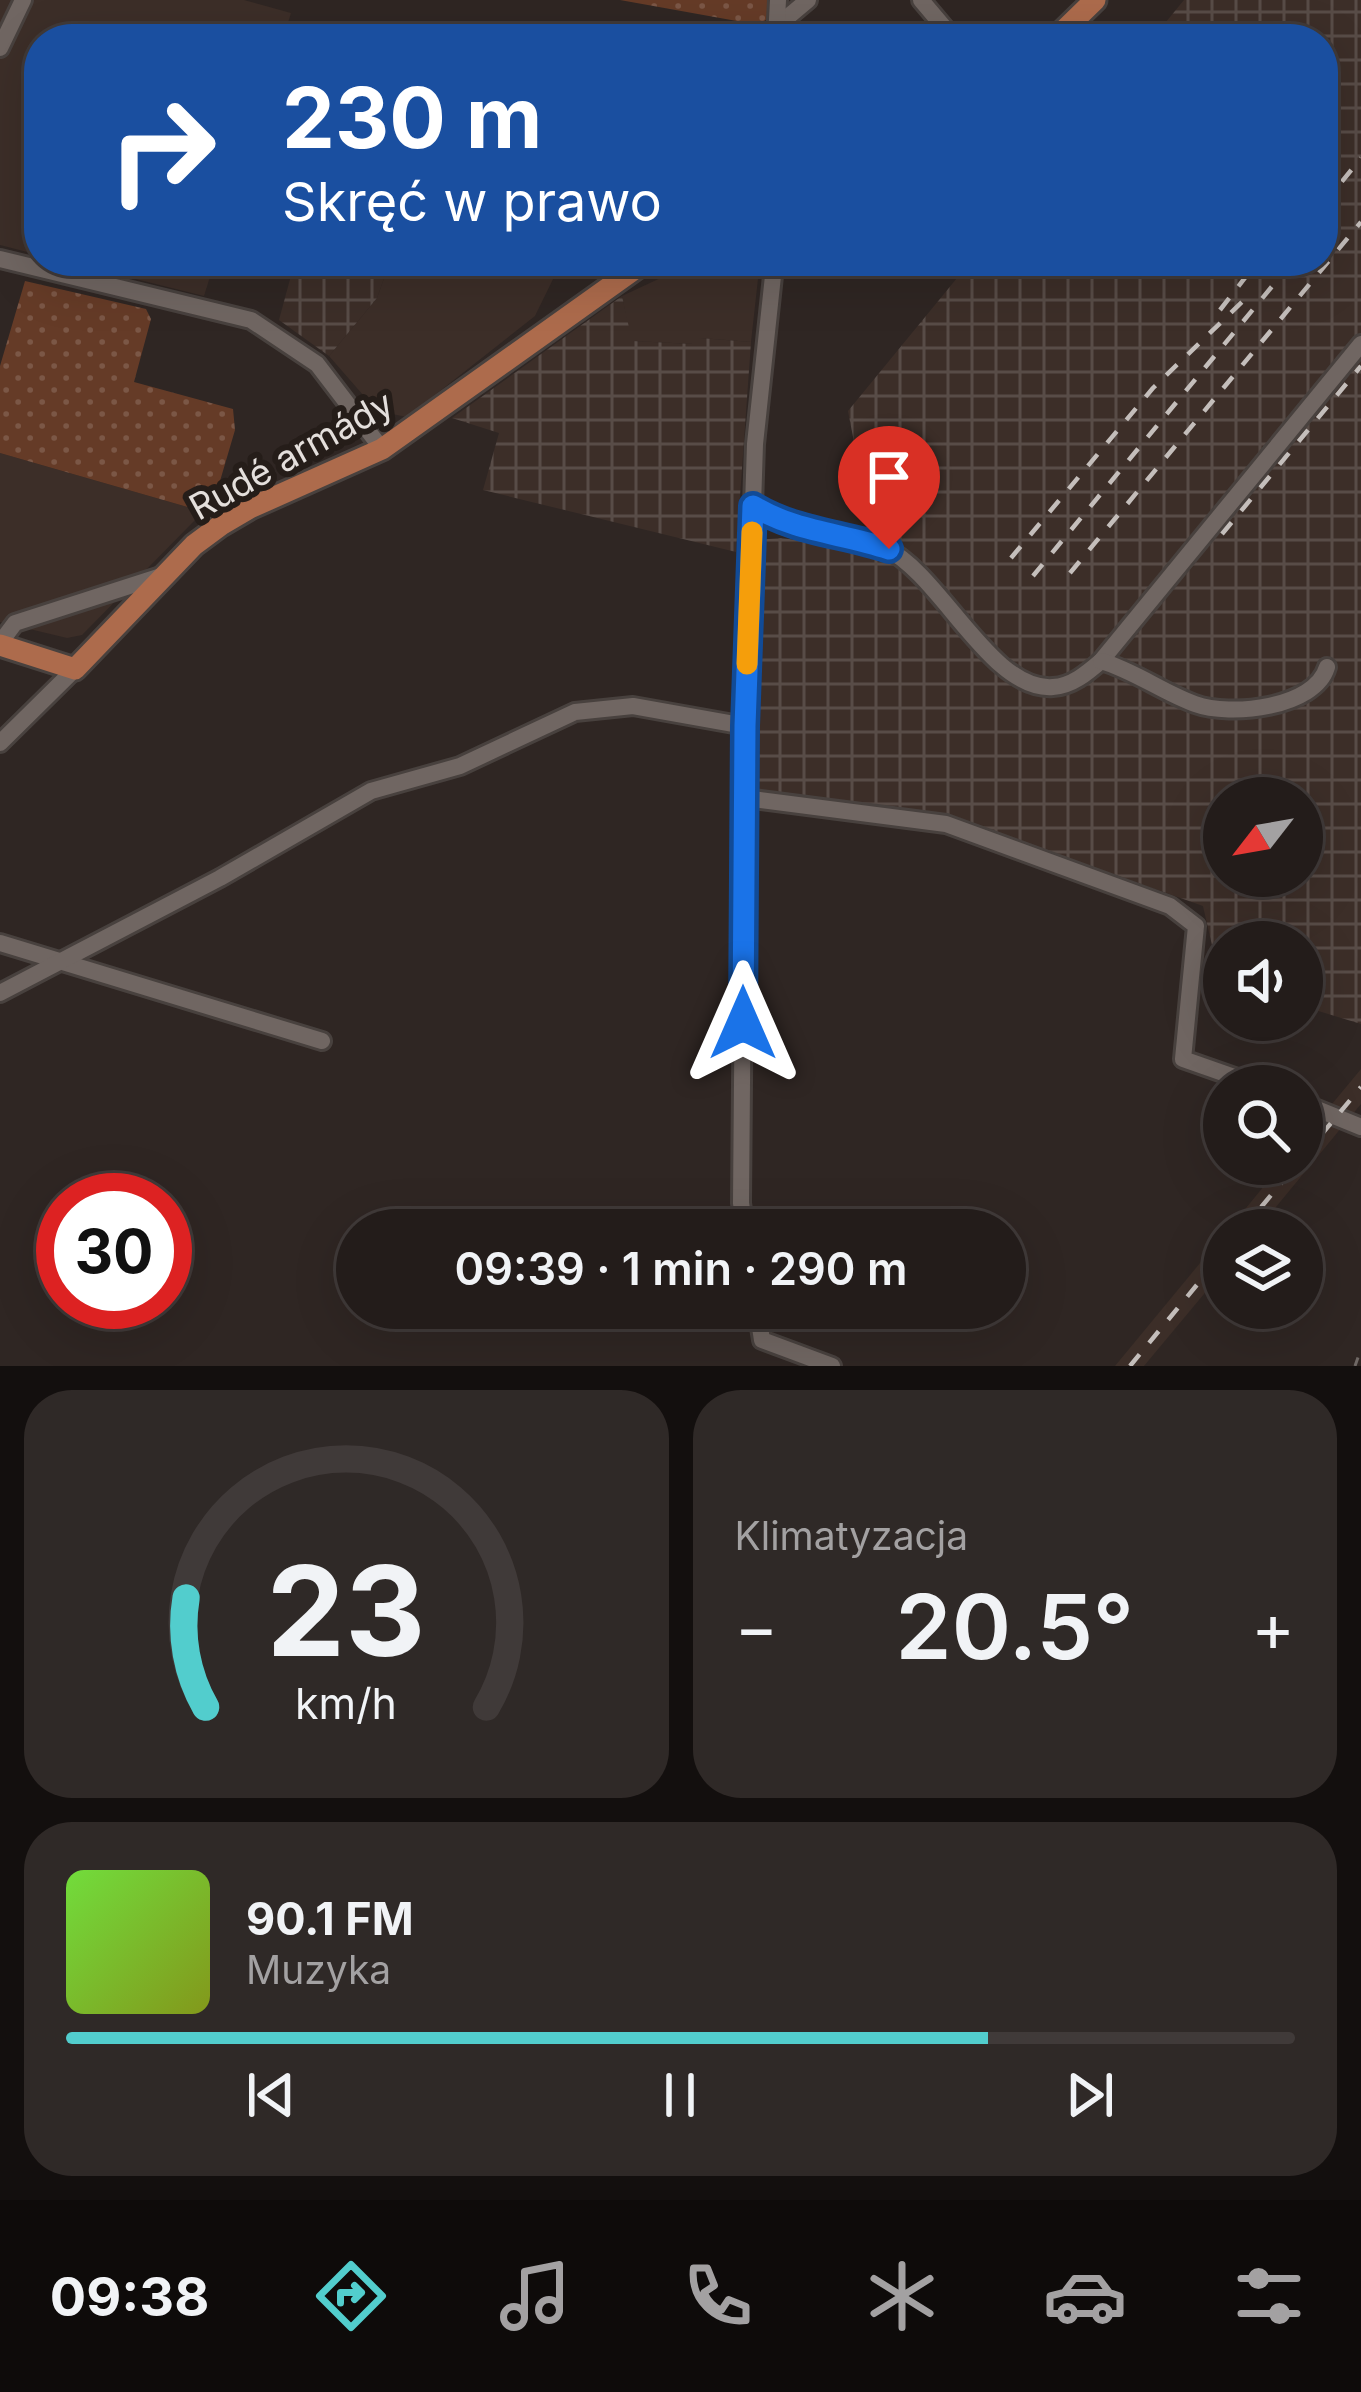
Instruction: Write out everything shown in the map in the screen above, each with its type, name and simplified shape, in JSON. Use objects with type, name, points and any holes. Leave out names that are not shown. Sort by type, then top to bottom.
[{"type":"main road","points":[[1070,24],[1095,0]]},
{"type":"main road","name":"Rudé armády","points":[[75,669],[194,545],[250,508],[382,449],[625,276]]},
{"type":"main road","points":[[0,644],[75,669]]},
{"type":"street","points":[[0,48],[21,0]]},
{"type":"street","points":[[785,24],[808,0]]},
{"type":"street","points":[[921,0],[942,24]]},
{"type":"street","points":[[70,276],[250,320],[317,364],[382,449]]},
{"type":"street","points":[[742,1209],[745,726],[755,444],[773,276]]},
{"type":"street","points":[[753,506],[784,525],[889,549],[927,581],[998,662],[1024,683],[1054,688],[1078,680],[1101,661],[1361,344]]},
{"type":"street","points":[[0,644],[15,623],[165,575]]},
{"type":"street","points":[[1101,661],[1128,669],[1201,706],[1240,709],[1282,704],[1309,692],[1323,682],[1327,667]]},
{"type":"street","name":"Rudé armády","points":[[0,743],[75,669]]},
{"type":"street","points":[[0,992],[220,878],[371,791],[460,766],[575,712],[633,706],[745,726]]},
{"type":"street","points":[[745,798],[946,824],[1170,906],[1196,926],[1184,1059],[1203,1066]]},
{"type":"street","points":[[0,944],[322,1041]]},
{"type":"street","points":[[1323,1111],[1361,1127]]},
{"type":"street","points":[[761,1329],[762,1340],[832,1366]]},
{"type":"path","points":[[1355,1366],[1361,1349]]},
{"type":"shaded area","points":[[0,0],[244,0],[291,13],[288,24],[24,24],[24,251],[0,245]]},
{"type":"shaded area","points":[[620,0],[768,0],[767,19],[753,24]]},
{"type":"shaded area","points":[[1184,0],[1361,0],[1361,1024],[1323,1012],[1323,921],[1206,921],[1203,906],[949,816],[759,789],[755,540],[782,538],[858,549],[869,520],[848,411],[959,276],[1338,276],[1338,24],[1164,24]]},
{"type":"shaded area","points":[[123,276],[210,276],[204,296]]},
{"type":"shaded area","points":[[291,276],[385,276],[377,298],[329,356],[279,320]]},
{"type":"shaded area","points":[[385,276],[555,276],[535,316],[407,417],[377,411],[329,356],[377,298]]},
{"type":"shaded area","points":[[665,276],[758,276],[751,342],[631,341],[622,296]]},
{"type":"shaded area","points":[[25,281],[146,309],[151,319],[134,382],[233,409],[235,430],[215,498],[207,506],[196,503],[191,508],[0,453],[0,366]]},
{"type":"shaded area","points":[[622,296],[632,341],[751,342],[736,552],[483,490],[499,433],[452,418]]},
{"type":"shaded area","points":[[0,453],[191,508],[196,519],[82,635],[67,638],[0,622]]},
{"type":"shaded area","points":[[1361,1069],[1361,1104],[1323,1150],[1323,1115]]},
{"type":"shaded area","points":[[1265,1185],[1294,1185],[1274,1209],[1245,1209]]},
{"type":"shaded area","points":[[1203,1259],[1203,1295],[1144,1366],[1115,1366]]},
{"type":"railway","points":[[1338,186],[1361,158]]},
{"type":"railway","points":[[1338,250],[1361,222]]},
{"type":"railway","points":[[1220,310],[1246,276]]},
{"type":"railway","points":[[1033,576],[1281,276]]},
{"type":"railway","points":[[1070,573],[1316,276]]},
{"type":"railway","points":[[1011,558],[1153,388],[1242,302]]},
{"type":"railway","points":[[1222,534],[1361,366]]},
{"type":"railway","points":[[1323,1133],[1361,1087]]},
{"type":"railway","points":[[1260,1209],[1280,1185]]},
{"type":"railway","points":[[1130,1366],[1203,1277]]},
{"type":"slow traffic","points":[[747,664],[752,532]]},
{"type":"route","points":[[743,1023],[745,726],[753,506],[784,525],[889,549]]}]
